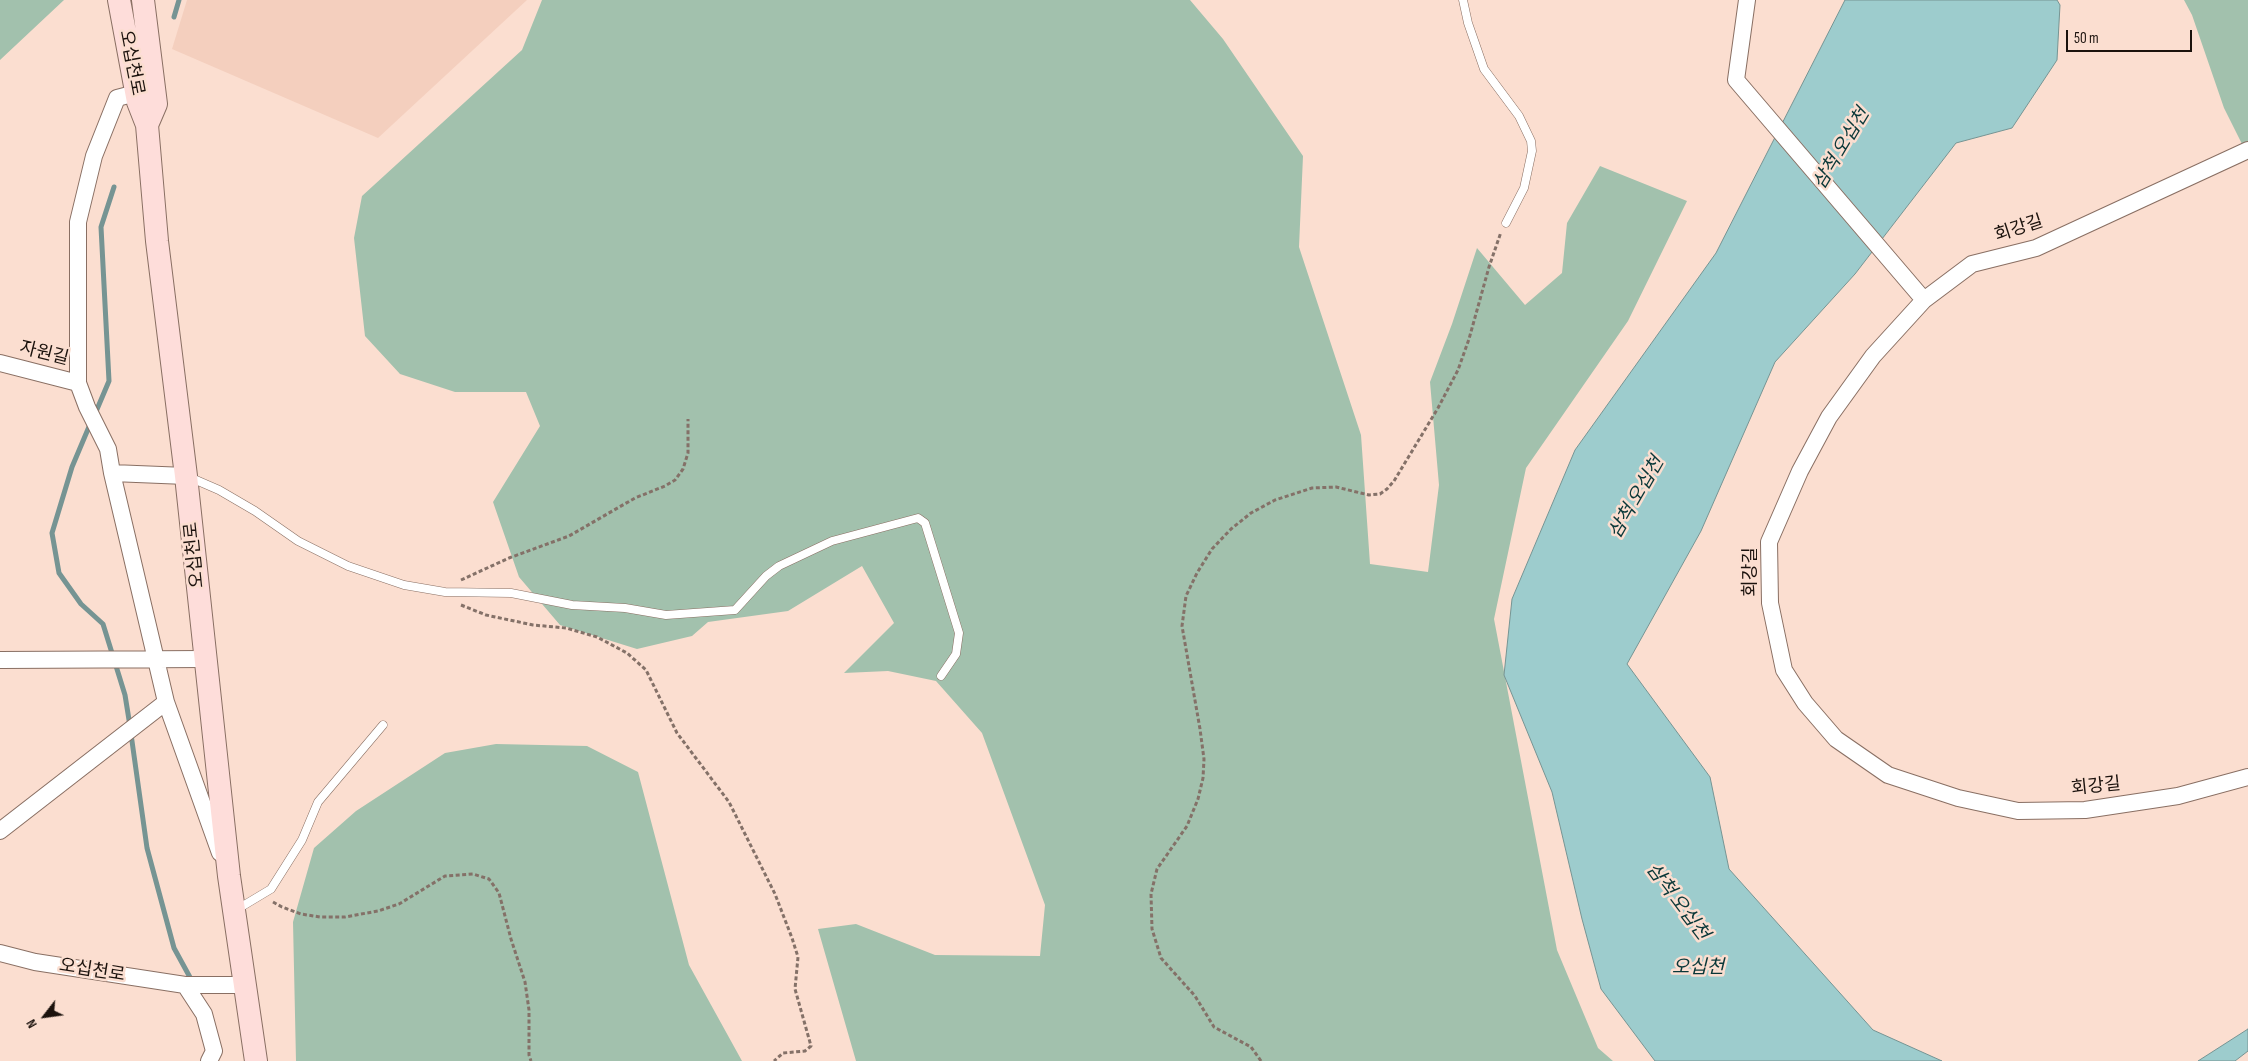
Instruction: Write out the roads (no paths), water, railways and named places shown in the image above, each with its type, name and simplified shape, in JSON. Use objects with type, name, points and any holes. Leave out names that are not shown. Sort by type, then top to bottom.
[{"type":"street","name":"오십천로","points":[[119,0],[136,93],[147,125],[157,241],[186,476],[229,876],[256,1061]]},
{"type":"street","name":"오십천로","points":[[143,0],[156,104],[147,125]]},
{"type":"street","points":[[1747,0],[1736,80],[1924,300]]},
{"type":"street","points":[[136,93],[117,98],[94,156],[78,222],[78,383],[87,407],[108,449],[112,474],[166,702],[229,876]]},
{"type":"street","name":"회강길","points":[[2248,150],[2036,248],[1972,264],[1924,300],[1874,356],[1829,417],[1800,471],[1769,542],[1770,603],[1784,670],[1805,703],[1836,740],[1888,775],[1958,798],[2018,811],[2094,809],[2178,796],[2248,777]]},
{"type":"street","name":"자원길","points":[[0,363],[78,383]]},
{"type":"street","points":[[112,474],[186,476]]},
{"type":"street","points":[[0,660],[206,659]]},
{"type":"street","points":[[0,832],[166,702]]},
{"type":"street","name":"오십천로","points":[[0,954],[35,962],[187,985],[245,985]]},
{"type":"street","points":[[187,985],[204,1014],[213,1058]]},
{"type":"lane","points":[[1463,0],[1473,42],[1484,69],[1519,116],[1531,141],[1532,151],[1524,188],[1506,223]]},
{"type":"lane","points":[[186,476],[219,490],[255,511],[298,541],[348,566],[404,584],[445,592],[511,593],[572,605],[626,608],[666,615],[724,613],[735,610],[766,576],[779,566],[840,538],[918,518],[925,523],[959,633],[956,654],[941,676]]},
{"type":"lane","points":[[234,911],[272,889],[302,840],[318,802],[382,725]]},
{"type":"water","name":"오십천","points":[[1845,0],[2057,0],[2060,5],[2057,60],[2012,128],[1956,143],[1855,274],[1775,362],[1701,531],[1627,664],[1710,777],[1729,869],[1873,1030],[1942,1061],[1655,1061],[1601,989],[1582,919],[1552,792],[1504,675],[1512,599],[1575,450],[1716,253]]},
{"type":"water","points":[[2248,1029],[2248,1051],[2235,1061],[2198,1061]]},
{"type":"waterway","points":[[174,17],[179,0]]},
{"type":"waterway","points":[[95,414],[109,381],[101,227],[114,187]]},
{"type":"waterway","points":[[91,422],[72,467],[52,533],[59,573],[81,604],[103,624],[125,695],[130,726]]},
{"type":"waterway","points":[[131,734],[147,848],[174,948],[192,981]]},
{"type":"water label","name":"삼척 오십천","points":[[1842,149]]},
{"type":"water label","name":"삼척 오십천","points":[[1637,498]]},
{"type":"water label","name":"삼척 오십천","points":[[1677,902]]}]
